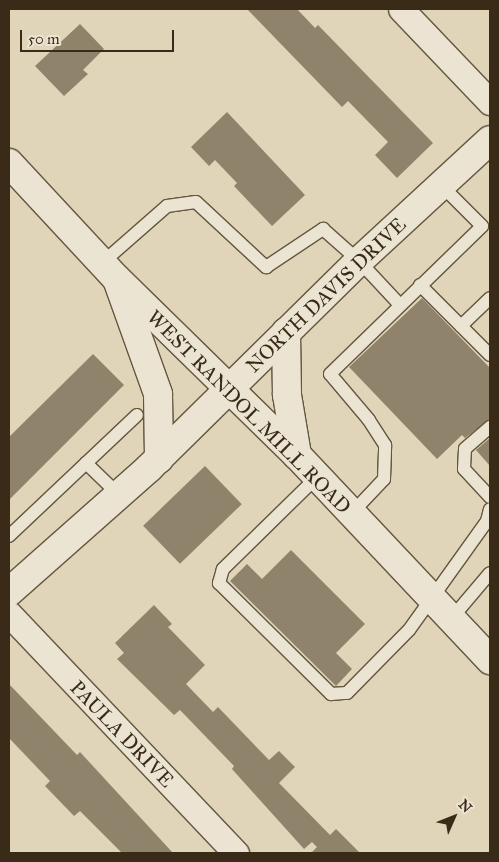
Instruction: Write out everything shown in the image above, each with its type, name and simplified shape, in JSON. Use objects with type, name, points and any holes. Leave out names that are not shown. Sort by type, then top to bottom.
[{"type":"main road","name":"NORTH DAVIS DRIVE","points":[[9,592],[159,459],[359,261],[490,140]]},
{"type":"main road","name":"WEST RANDOL MILL ROAD","points":[[9,163],[109,271],[297,455],[350,514],[490,660]]},
{"type":"main road","points":[[109,271],[158,394],[159,459]]},
{"type":"main road","points":[[286,332],[287,395],[297,455]]},
{"type":"street","points":[[401,9],[490,102]]},
{"type":"street","name":"PAULA DRIVE","points":[[9,614],[236,853]]},
{"type":"lane","points":[[350,514],[384,479],[385,445],[369,420],[330,374],[420,285],[486,230],[441,185]]},
{"type":"lane","points":[[109,271],[167,206],[196,202],[266,267],[323,229],[359,261],[400,305]]},
{"type":"lane","points":[[420,285],[490,356]]},
{"type":"lane","points":[[461,326],[490,298]]},
{"type":"lane","points":[[9,536],[137,414]]},
{"type":"lane","points":[[490,427],[465,449],[464,469],[490,498]]},
{"type":"lane","points":[[86,463],[119,495]]},
{"type":"lane","points":[[317,477],[223,569],[219,577],[224,589],[332,694],[339,695],[347,692],[409,630],[487,521],[490,509]]},
{"type":"lane","points":[[451,619],[490,572]]},
{"type":"building","points":[[247,9],[297,9],[315,28],[318,25],[433,143],[397,178],[375,155],[388,142],[348,101],[342,107]]},
{"type":"building","points":[[80,24],[104,49],[83,70],[88,74],[64,96],[35,66]]},
{"type":"building","points":[[227,112],[305,195],[272,226],[234,186],[237,183],[215,160],[209,166],[191,147]]},
{"type":"building","points":[[422,298],[490,368],[490,419],[465,438],[462,435],[437,459],[349,367]]},
{"type":"building","points":[[93,354],[124,385],[9,500],[9,437]]},
{"type":"building","points":[[490,438],[490,466],[476,450]]},
{"type":"building","points":[[205,466],[242,504],[180,564],[143,526]]},
{"type":"building","points":[[291,550],[365,624],[336,653],[352,669],[336,686],[230,581],[247,564],[262,579]]},
{"type":"building","points":[[154,605],[172,624],[168,627],[205,665],[186,684],[213,712],[218,707],[269,760],[279,751],[295,767],[279,783],[330,835],[336,829],[360,853],[311,853],[317,847],[312,842],[304,849],[232,769],[234,766],[180,710],[174,715],[117,659],[124,653],[115,643]]},
{"type":"building","points":[[9,684],[77,755],[80,752],[173,853],[122,853],[80,811],[74,816],[45,786],[50,781],[9,738]]}]
